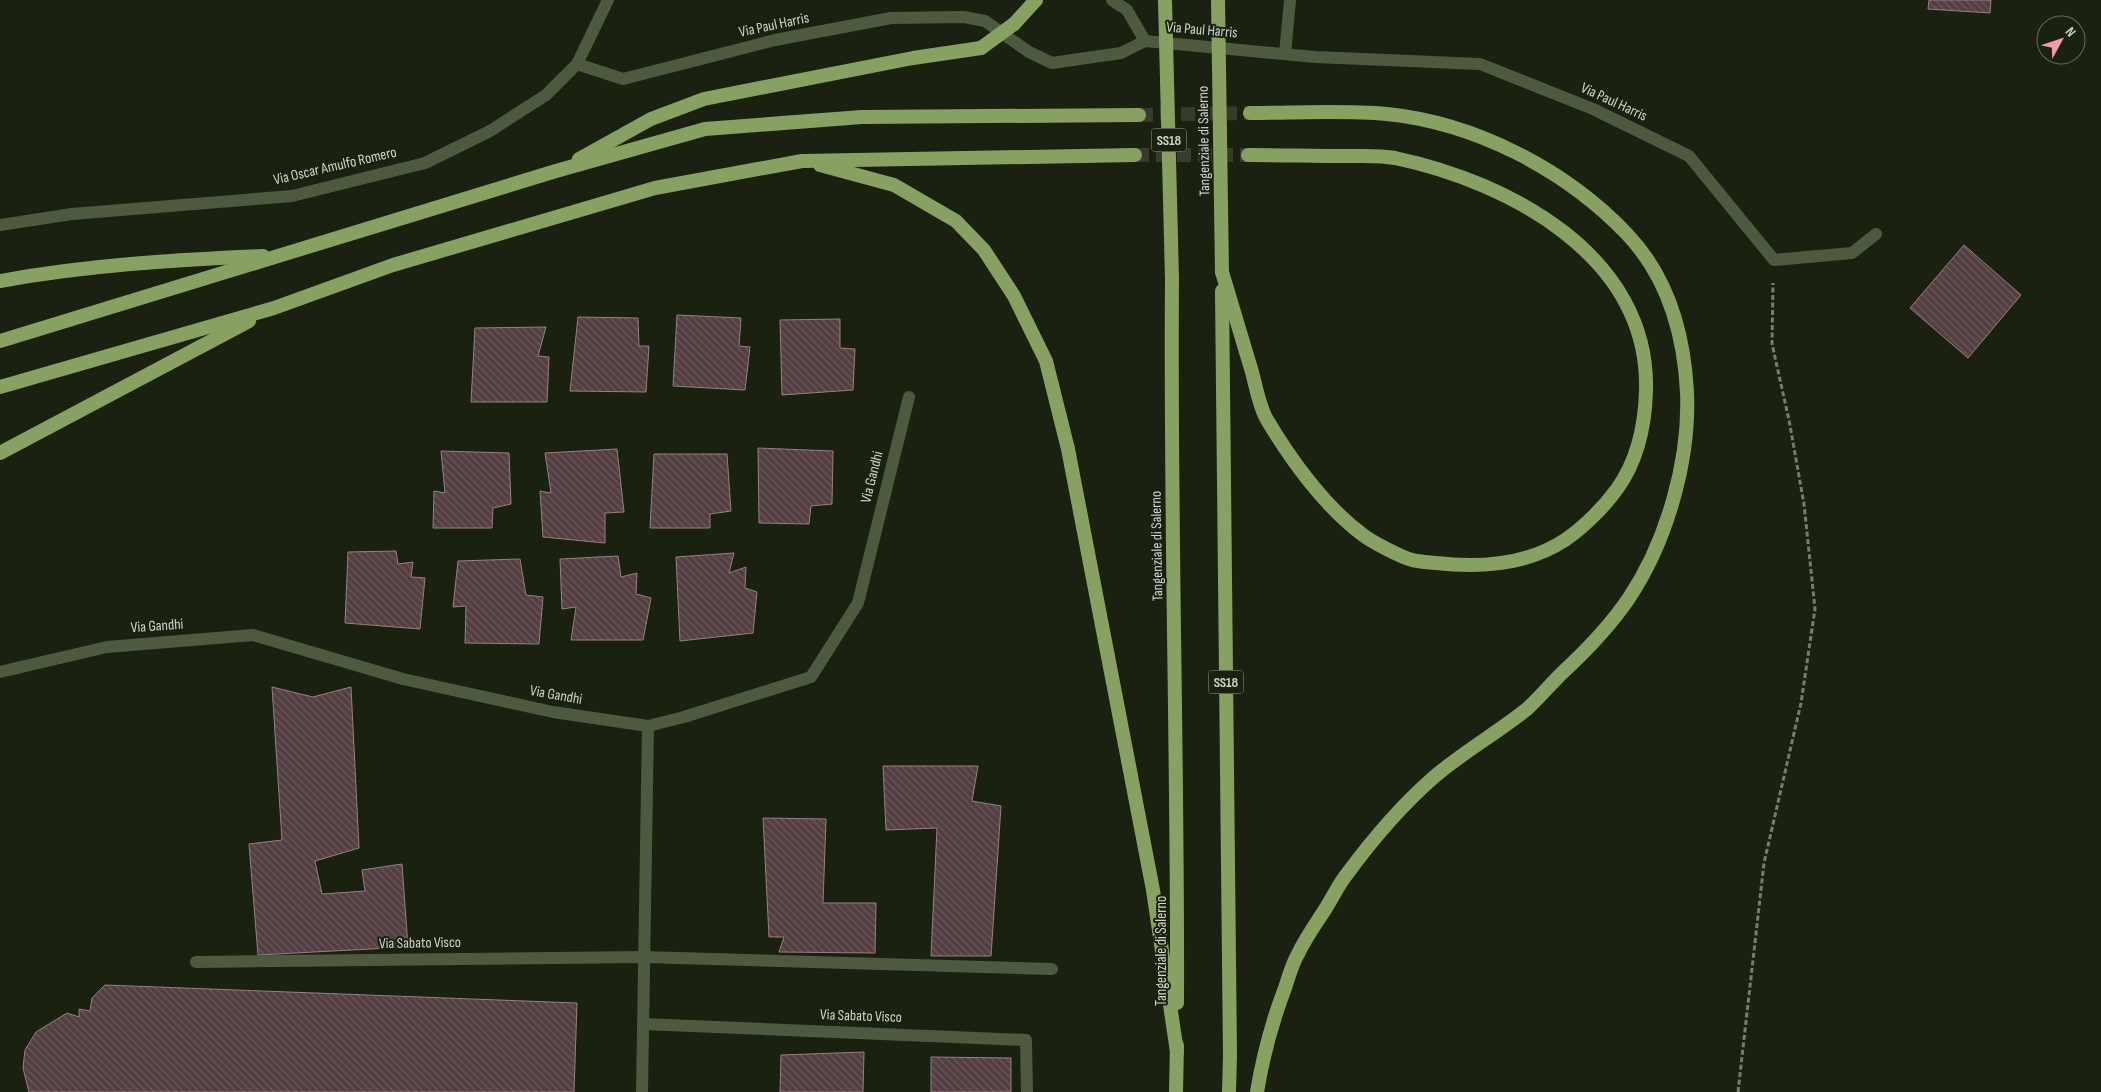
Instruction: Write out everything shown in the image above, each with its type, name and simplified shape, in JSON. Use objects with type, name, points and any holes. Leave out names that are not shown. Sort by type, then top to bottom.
[{"type":"highway","points":[[556,172],[650,119],[704,99],[904,60],[981,48],[1014,24],[1036,0]]},
{"type":"highway","name":"Tangenziale di Salerno","points":[[1165,0],[1172,279],[1171,377],[1177,846],[1176,1092]]},
{"type":"highway","name":"Tangenziale di Salerno","points":[[1218,0],[1229,1092]]},
{"type":"highway","points":[[1250,113],[1336,112],[1389,114],[1448,126],[1505,148],[1570,184],[1605,211],[1641,249],[1662,284],[1674,311],[1681,337],[1688,417],[1684,454],[1662,531],[1648,564],[1630,596],[1589,648],[1528,708],[1433,778],[1388,824],[1346,875],[1297,955],[1275,1014],[1257,1092]]},
{"type":"highway","points":[[0,342],[556,172],[706,129],[862,117],[1139,115]]},
{"type":"highway","points":[[0,387],[274,308],[394,265],[655,188],[802,160],[1135,155]]},
{"type":"highway","points":[[1222,272],[1264,415],[1290,456],[1328,504],[1364,536],[1411,560],[1461,566],[1499,564],[1533,555],[1565,540],[1594,516],[1618,488],[1637,450],[1645,414],[1646,379],[1642,347],[1628,305],[1611,278],[1571,237],[1524,205],[1462,176],[1391,157],[1248,155]]},
{"type":"highway","points":[[802,160],[894,185],[956,221],[984,250],[1014,296],[1046,361],[1068,449],[1153,890],[1176,1052]]},
{"type":"highway","points":[[0,281],[57,270],[168,260],[281,255]]},
{"type":"highway","points":[[0,453],[274,308]]},
{"type":"street","name":"Via Oscar Amulfo Romero","points":[[0,225],[72,214],[292,196],[425,163],[490,131],[546,95],[577,64],[608,0]]},
{"type":"street","name":"Via Paul Harris","points":[[1112,0],[1127,10],[1145,41]]},
{"type":"street","points":[[1285,54],[1290,0]]},
{"type":"street","name":"Via Paul Harris","points":[[577,64],[623,79],[775,40],[891,18],[964,17],[984,21],[1029,52],[1052,64],[1122,53],[1145,41],[1285,54],[1480,64],[1593,109],[1689,156],[1774,260]]},
{"type":"street","points":[[1774,260],[1852,253],[1876,234]]},
{"type":"street","name":"Via Gandhi","points":[[0,672],[106,646],[252,635],[402,679],[553,712],[648,726],[684,718],[812,677],[858,602],[909,397]]},
{"type":"street","points":[[642,1092],[648,726]]},
{"type":"street","name":"Via Sabato Visco","points":[[196,962],[644,957],[1052,969]]},
{"type":"street","name":"Via Sabato Visco","points":[[643,1024],[1026,1040],[1027,1092]]},
{"type":"path","points":[[1738,1092],[1764,863],[1801,703],[1815,609],[1804,504],[1789,420],[1772,344],[1774,260]]},
{"type":"building","points":[[1929,0],[1991,0],[1990,13],[1928,9]]},
{"type":"building","points":[[1964,245],[2021,295],[1968,358],[1910,308]]},
{"type":"building","points":[[677,315],[741,318],[739,346],[750,347],[745,390],[673,386]]},
{"type":"building","points":[[578,317],[638,318],[639,346],[649,346],[646,392],[570,391]]},
{"type":"building","points":[[840,319],[840,348],[855,349],[853,390],[782,395],[780,320]]},
{"type":"building","points":[[546,327],[538,356],[549,357],[547,402],[471,402],[475,328]]},
{"type":"building","points":[[758,448],[833,451],[832,504],[811,506],[809,524],[759,523]]},
{"type":"building","points":[[617,449],[624,512],[605,513],[605,543],[543,537],[540,491],[551,493],[545,453]]},
{"type":"building","points":[[441,451],[509,453],[511,504],[493,508],[492,528],[433,528],[434,491],[445,493]]},
{"type":"building","points":[[654,454],[727,454],[731,511],[710,514],[710,528],[650,528]]},
{"type":"building","points":[[396,551],[398,564],[413,562],[411,577],[425,578],[420,629],[345,623],[348,552]]},
{"type":"building","points":[[734,553],[729,573],[746,567],[745,588],[757,592],[753,633],[680,641],[676,557]]},
{"type":"building","points":[[618,556],[621,577],[637,573],[636,594],[651,598],[643,640],[571,640],[576,607],[562,609],[560,559]]},
{"type":"building","points":[[520,559],[526,595],[543,597],[539,644],[465,643],[466,606],[453,607],[458,561]]},
{"type":"building","points":[[272,687],[313,697],[351,687],[359,848],[315,861],[322,894],[365,891],[362,870],[402,864],[408,947],[258,955],[249,844],[282,840]]},
{"type":"building","points":[[883,766],[978,766],[972,801],[1001,806],[991,956],[931,956],[937,828],[886,830]]},
{"type":"building","points":[[763,818],[826,819],[823,903],[876,903],[875,953],[779,952],[784,937],[769,937]]},
{"type":"building","points":[[105,985],[577,1003],[574,1092],[29,1092],[23,1068],[25,1050],[36,1032],[67,1013],[79,1017],[79,1009],[90,1011],[92,998]]},
{"type":"building","points":[[864,1052],[863,1092],[780,1092],[781,1055]]},
{"type":"building","points":[[931,1057],[1011,1058],[1011,1092],[931,1092]]},
{"type":"tunnel","points":[[1139,115],[1250,113]]},
{"type":"tunnel","points":[[1135,155],[1248,155]]}]
